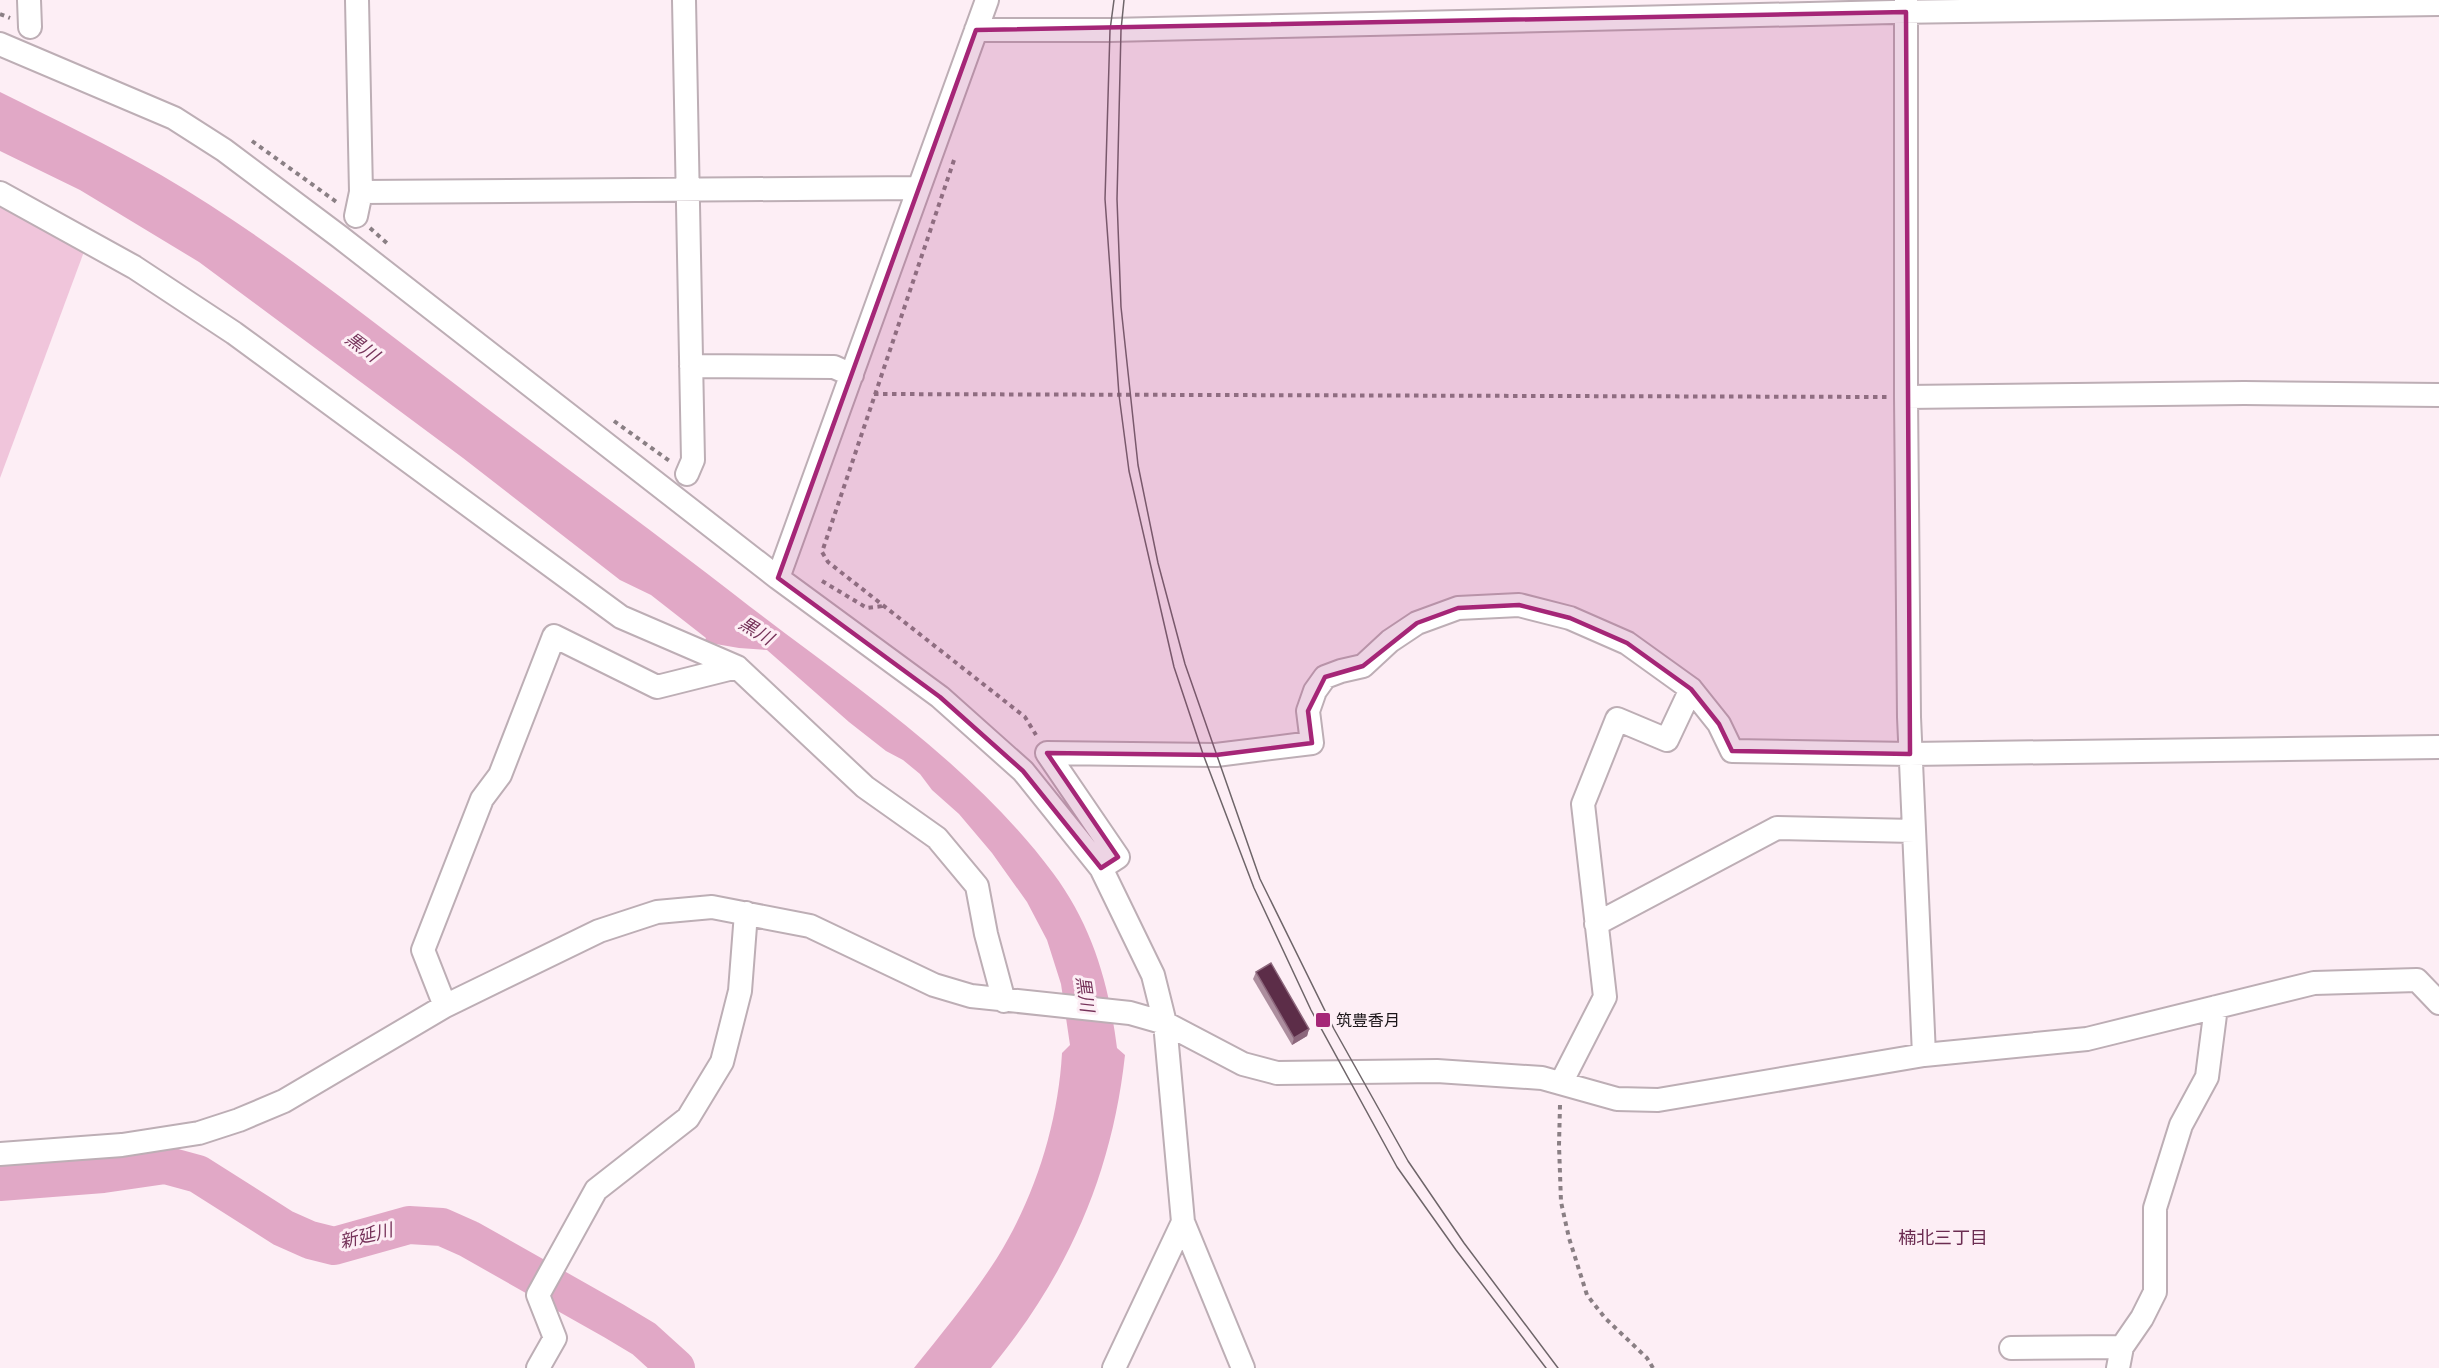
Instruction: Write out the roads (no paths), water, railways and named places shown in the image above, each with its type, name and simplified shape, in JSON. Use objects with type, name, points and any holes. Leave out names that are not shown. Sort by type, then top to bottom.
[{"type":"street","points":[[29,0],[30,27]]},
{"type":"street","points":[[356,216],[361,192],[357,0]]},
{"type":"street","points":[[684,0],[693,460],[687,474]]},
{"type":"street","points":[[778,578],[987,0]]},
{"type":"street","points":[[976,30],[1110,30],[1906,6],[2439,4]]},
{"type":"street","points":[[1906,6],[1906,398],[1910,754],[1924,1055]]},
{"type":"street","points":[[0,44],[174,118],[224,150],[340,237],[778,578],[940,697],[1023,771],[1101,868],[1154,975],[1165,1023],[1183,1222],[1243,1368]]},
{"type":"street","points":[[361,192],[919,188]]},
{"type":"street","points":[[0,193],[134,267],[234,333],[621,617],[737,667],[865,787],[938,838],[977,886],[986,934],[1004,1000]]},
{"type":"street","points":[[691,366],[834,367],[852,375]]},
{"type":"street","points":[[1906,398],[2244,393],[2439,395]]},
{"type":"street","points":[[1101,868],[1118,857],[1047,753],[1215,755],[1312,743],[1308,711],[1315,691],[1325,677],[1363,666],[1390,641],[1417,623],[1458,608],[1519,605],[1570,618],[1627,643],[1691,689],[1719,724],[1731,751],[1910,754],[2439,747]]},
{"type":"street","points":[[445,1006],[423,950],[482,799],[500,775],[554,636],[657,687],[737,667]]},
{"type":"street","points":[[1561,1083],[1605,998],[1583,804],[1617,719],[1667,740],[1691,689]]},
{"type":"street","points":[[1596,924],[1777,828],[1914,831]]},
{"type":"street","points":[[0,1154],[122,1145],[199,1134],[284,1101],[445,1006],[599,931],[657,912],[712,907],[810,926],[934,985],[971,996],[1130,1013],[1165,1023],[1243,1064],[1277,1073],[1437,1071],[1542,1078],[1617,1099],[1658,1100],[1924,1055],[2087,1040],[2314,984],[2428,980],[2439,1003]]},
{"type":"street","points":[[538,1368],[555,1338],[538,1295],[596,1190],[688,1118],[722,1062],[740,991],[746,913]]},
{"type":"street","points":[[2011,1348],[2120,1358],[2155,1292],[2155,1208],[2181,1125],[2207,1077],[2216,1007]]},
{"type":"street","points":[[1114,1368],[1183,1222]]},
{"type":"water","name":"黒川","points":[[0,92],[161,175],[237,223],[309,274],[904,724],[984,794],[1020,832],[1053,873],[1078,913],[1097,956],[1114,1024],[1117,1048],[1125,1055],[1119,1099],[1109,1142],[1082,1222],[1042,1297],[991,1368],[914,1368],[957,1314],[1011,1235],[1042,1159],[1056,1106],[1062,1053],[1070,1045],[1061,984],[1047,940],[1027,902],[992,853],[959,814],[932,790],[920,774],[849,722],[767,650],[704,642],[706,638],[651,595],[620,580],[463,458],[199,262],[80,190],[0,151]]},
{"type":"waterway","name":"新延川","points":[[0,1182],[103,1174],[165,1165],[198,1174],[283,1228],[310,1240],[334,1246],[409,1225],[442,1227],[469,1239],[644,1339],[676,1368]]},
{"type":"tram line","points":[[1114,0],[1110,30],[1105,199],[1119,395],[1129,471],[1174,667],[1203,754],[1254,888],[1311,1010],[1397,1167],[1456,1250],[1546,1368]]},
{"type":"tram line","points":[[1124,0],[1121,30],[1117,199],[1121,307],[1138,465],[1158,563],[1185,664],[1260,879],[1334,1029],[1408,1161],[1464,1243],[1558,1368]]},
{"type":"place","name":"筑豊香月","points":[[1323,1020]]},
{"type":"district","name":"楠北三丁目","points":[[1943,1238]]}]
